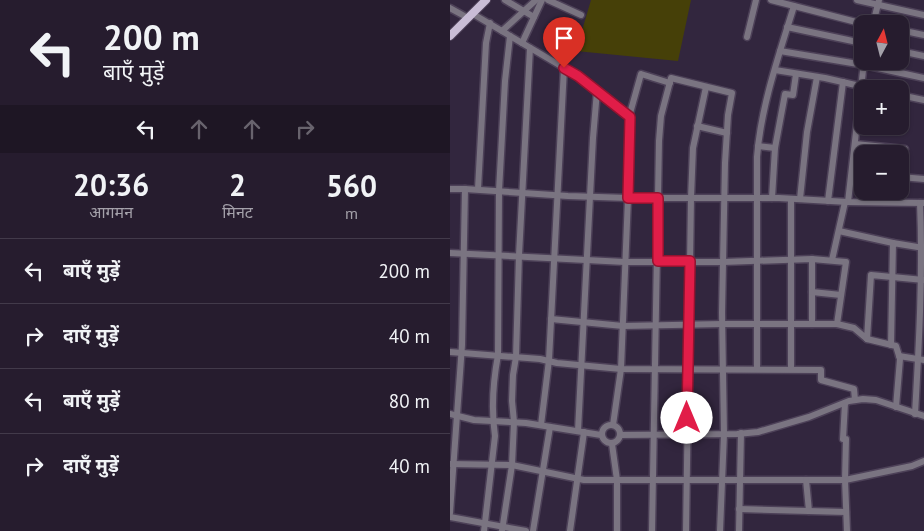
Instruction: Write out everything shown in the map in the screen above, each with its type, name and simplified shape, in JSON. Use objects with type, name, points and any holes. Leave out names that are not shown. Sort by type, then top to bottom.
[{"type":"main road","points":[[450,36],[486,0]]},
{"type":"street","points":[[505,0],[534,17]]},
{"type":"street","points":[[502,31],[536,0]]},
{"type":"street","points":[[522,43],[542,0]]},
{"type":"street","points":[[548,0],[581,14]]},
{"type":"street","points":[[747,37],[756,0]]},
{"type":"street","points":[[771,0],[854,21]]},
{"type":"street","points":[[857,0],[878,3],[924,15]]},
{"type":"street","points":[[757,369],[758,146],[764,106],[794,6]]},
{"type":"street","points":[[450,8],[490,23],[598,90],[630,117]]},
{"type":"street","points":[[478,190],[486,43],[490,23]]},
{"type":"street","points":[[787,27],[854,41]]},
{"type":"street","points":[[909,32],[924,35]]},
{"type":"street","points":[[485,528],[495,436],[493,380],[498,355],[499,191],[505,81],[510,36]]},
{"type":"street","points":[[502,529],[512,465],[514,422],[512,401],[513,375],[516,356],[519,255],[530,48]]},
{"type":"street","points":[[780,50],[854,61]]},
{"type":"street","points":[[909,53],[924,56]]},
{"type":"street","points":[[542,425],[549,360],[564,68]]},
{"type":"street","points":[[775,70],[854,84]]},
{"type":"street","points":[[892,70],[924,78]]},
{"type":"street","points":[[612,425],[621,369],[630,117],[640,74],[670,83]]},
{"type":"street","points":[[772,198],[775,148],[785,94],[793,95],[796,74]]},
{"type":"street","points":[[800,199],[806,132],[817,77]]},
{"type":"street","points":[[652,531],[656,392],[654,369],[658,261],[659,141],[661,116],[671,78],[732,93],[727,133],[724,198],[722,324],[724,434],[720,531]]},
{"type":"street","points":[[828,201],[843,82]]},
{"type":"street","points":[[686,531],[688,480],[687,370],[693,148],[706,87]]},
{"type":"street","points":[[570,531],[581,432],[581,366],[593,138],[598,90]]},
{"type":"street","points":[[909,97],[924,100]]},
{"type":"street","points":[[698,126],[727,133]]},
{"type":"street","points":[[832,260],[847,202],[852,175],[855,135]]},
{"type":"street","points":[[854,144],[864,145]]},
{"type":"street","points":[[758,146],[775,148]]},
{"type":"street","points":[[909,178],[924,179]]},
{"type":"street","points":[[450,513],[452,464],[458,417],[462,353],[465,188]]},
{"type":"street","points":[[450,189],[465,188],[591,197],[772,198],[922,203],[923,307],[920,381],[915,414]]},
{"type":"street","points":[[791,199],[791,369]]},
{"type":"street","points":[[839,231],[922,248]]},
{"type":"street","points":[[891,345],[893,243]]},
{"type":"street","points":[[450,253],[519,255],[625,262],[723,262],[812,259],[846,262],[837,324]]},
{"type":"street","points":[[812,259],[812,324]]},
{"type":"street","points":[[867,339],[871,274],[922,280]]},
{"type":"street","points":[[812,292],[841,294]]},
{"type":"street","points":[[551,319],[584,324],[622,326],[791,323],[837,324],[854,328],[867,339],[896,346],[899,356],[896,407]]},
{"type":"street","points":[[450,352],[516,356],[581,366],[621,369],[821,370],[821,380],[854,388],[855,400]]},
{"type":"street","points":[[899,356],[921,359]]},
{"type":"street","points":[[620,435],[758,432],[809,417],[855,400],[876,400],[924,416]]},
{"type":"street","points":[[845,403],[843,439],[846,439],[845,480],[848,531]]},
{"type":"street","points":[[450,414],[493,422],[542,425],[601,435]]},
{"type":"street","points":[[612,425],[618,428],[620,435],[617,441],[612,444],[605,442],[601,435],[602,430],[606,426],[612,425]]},
{"type":"street","points":[[534,531],[550,427]]},
{"type":"street","points":[[739,531],[741,433]]},
{"type":"street","points":[[612,444],[617,480],[617,531]]},
{"type":"street","points":[[452,464],[512,465],[584,480],[845,480],[912,466],[924,460]]},
{"type":"street","points":[[806,480],[809,511]]},
{"type":"street","points":[[739,509],[846,512]]},
{"type":"street","points":[[450,517],[485,528],[526,531]]},
{"type":"shaded area","points":[[591,0],[691,0],[678,61],[576,51]]},
{"type":"route","points":[[564,68],[598,90],[630,117],[628,198],[658,198],[658,261],[690,261],[687,418]]}]
